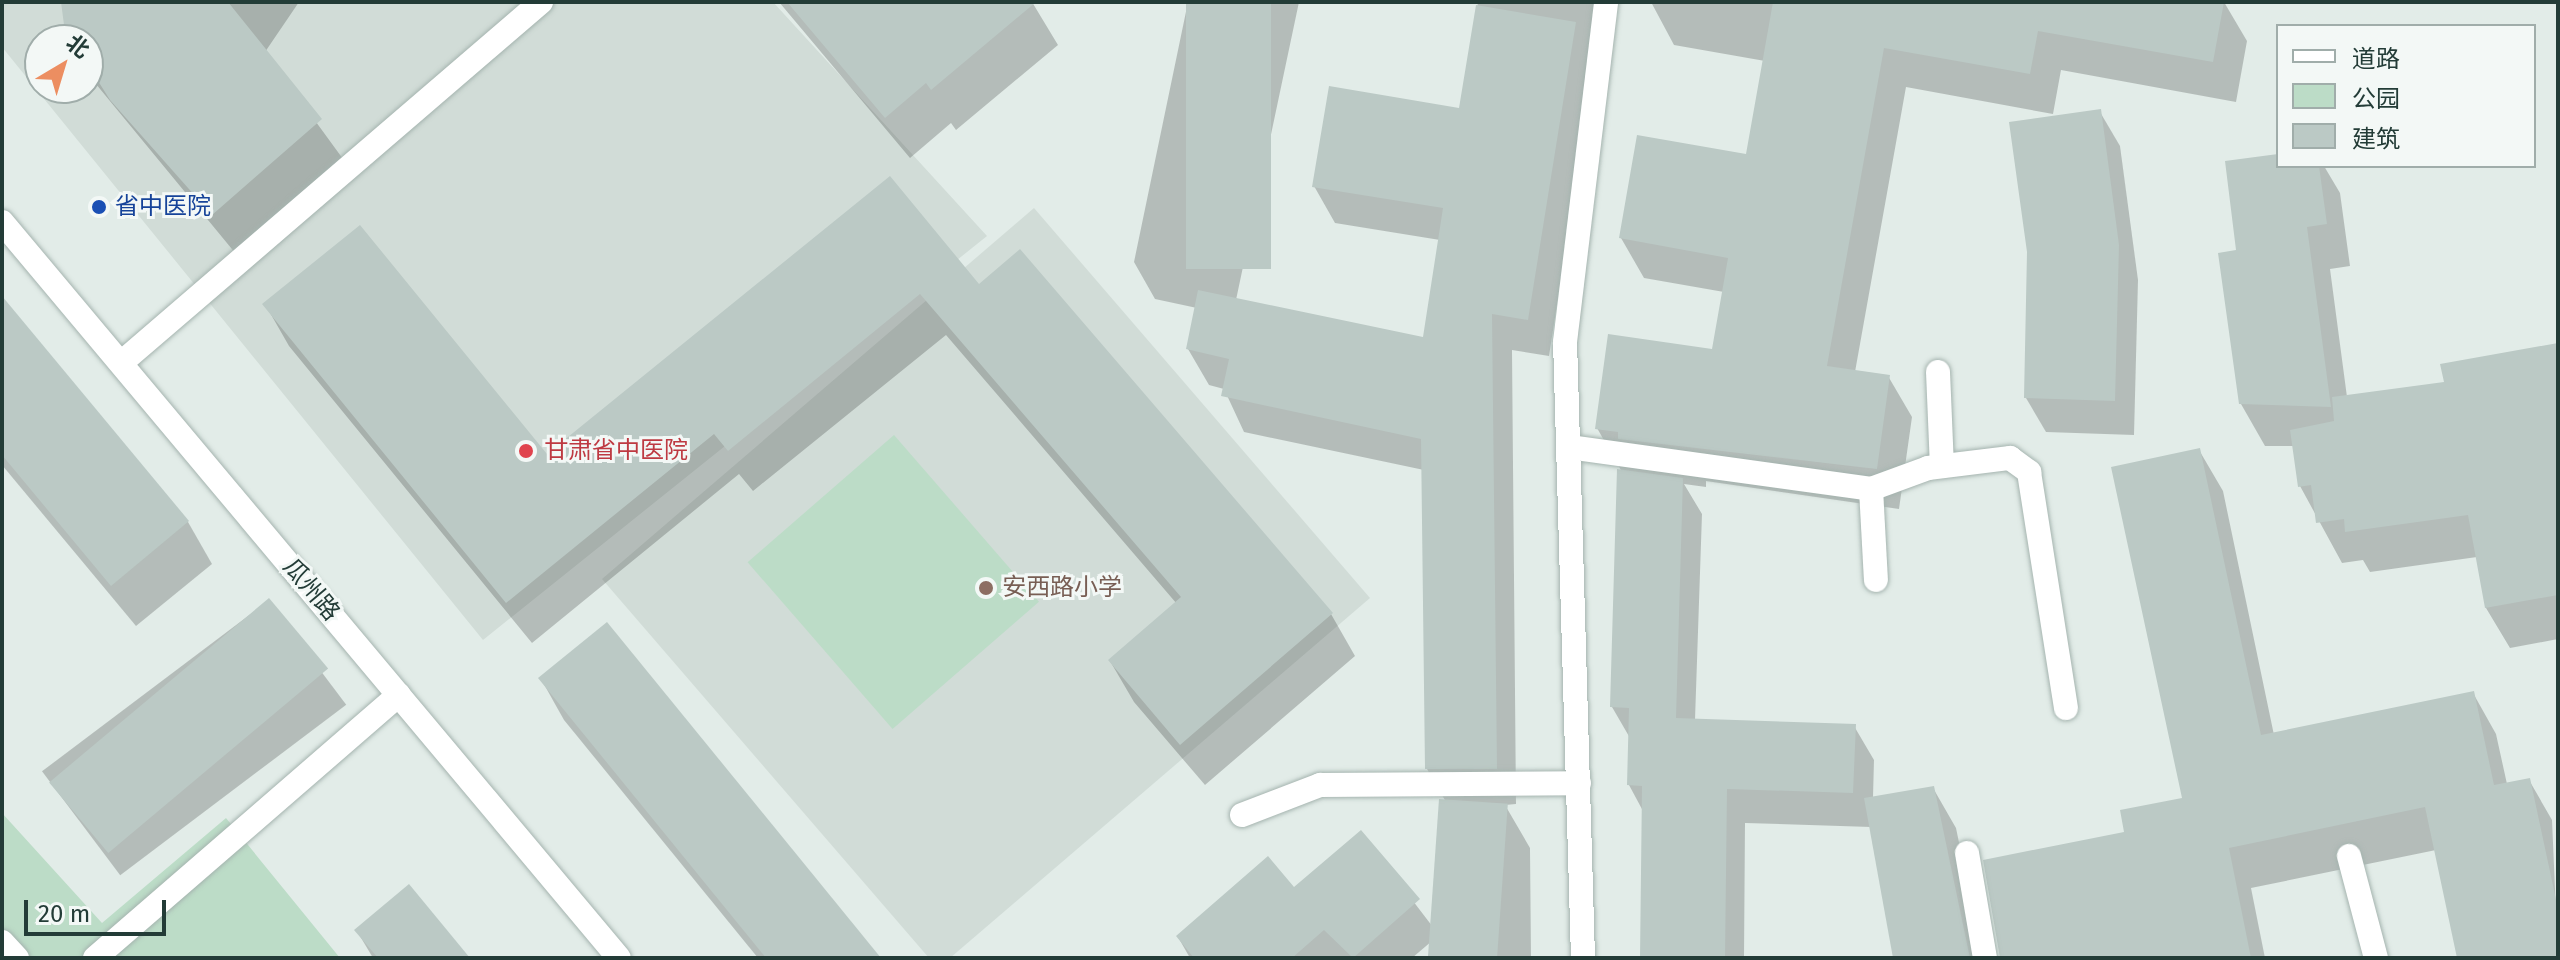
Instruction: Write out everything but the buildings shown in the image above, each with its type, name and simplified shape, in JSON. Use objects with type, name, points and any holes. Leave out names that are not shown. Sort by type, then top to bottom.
[{"type":"street","points":[[121,363],[541,2]]},
{"type":"street","points":[[1583,958],[1565,342],[1606,2]]},
{"type":"street","name":"瓜州路","points":[[2,222],[619,958]]},
{"type":"street","points":[[1938,372],[1942,466]]},
{"type":"street","points":[[1569,447],[1871,489],[1942,466],[2010,458],[2029,472],[2066,708]]},
{"type":"street","points":[[1871,489],[1876,580]]},
{"type":"street","points":[[95,958],[399,695]]},
{"type":"street","points":[[1242,815],[1320,785],[1579,783]]},
{"type":"street","points":[[1967,853],[1985,958]]},
{"type":"street","points":[[2349,856],[2376,958]]},
{"type":"street","points":[[2,942],[17,958]]},
{"type":"shaded area","name":"甘肃省中医院","points":[[2,2],[773,2],[987,236],[483,640],[48,104],[104,104],[104,24],[24,24],[24,74],[2,47]]},
{"type":"shaded area","name":"安西路小学","points":[[1034,208],[1370,598],[950,958],[929,958],[602,579]]},
{"type":"green space","points":[[894,435],[1039,602],[893,729],[748,562]]},
{"type":"green space","points":[[2,813],[102,923],[226,818],[340,958],[2,958]]},
{"type":"place","name":"省中医院","points":[[99,207]]},
{"type":"place","name":"甘肃省中医院","points":[[526,451]]},
{"type":"place","name":"安西路小学","points":[[986,588]]}]
